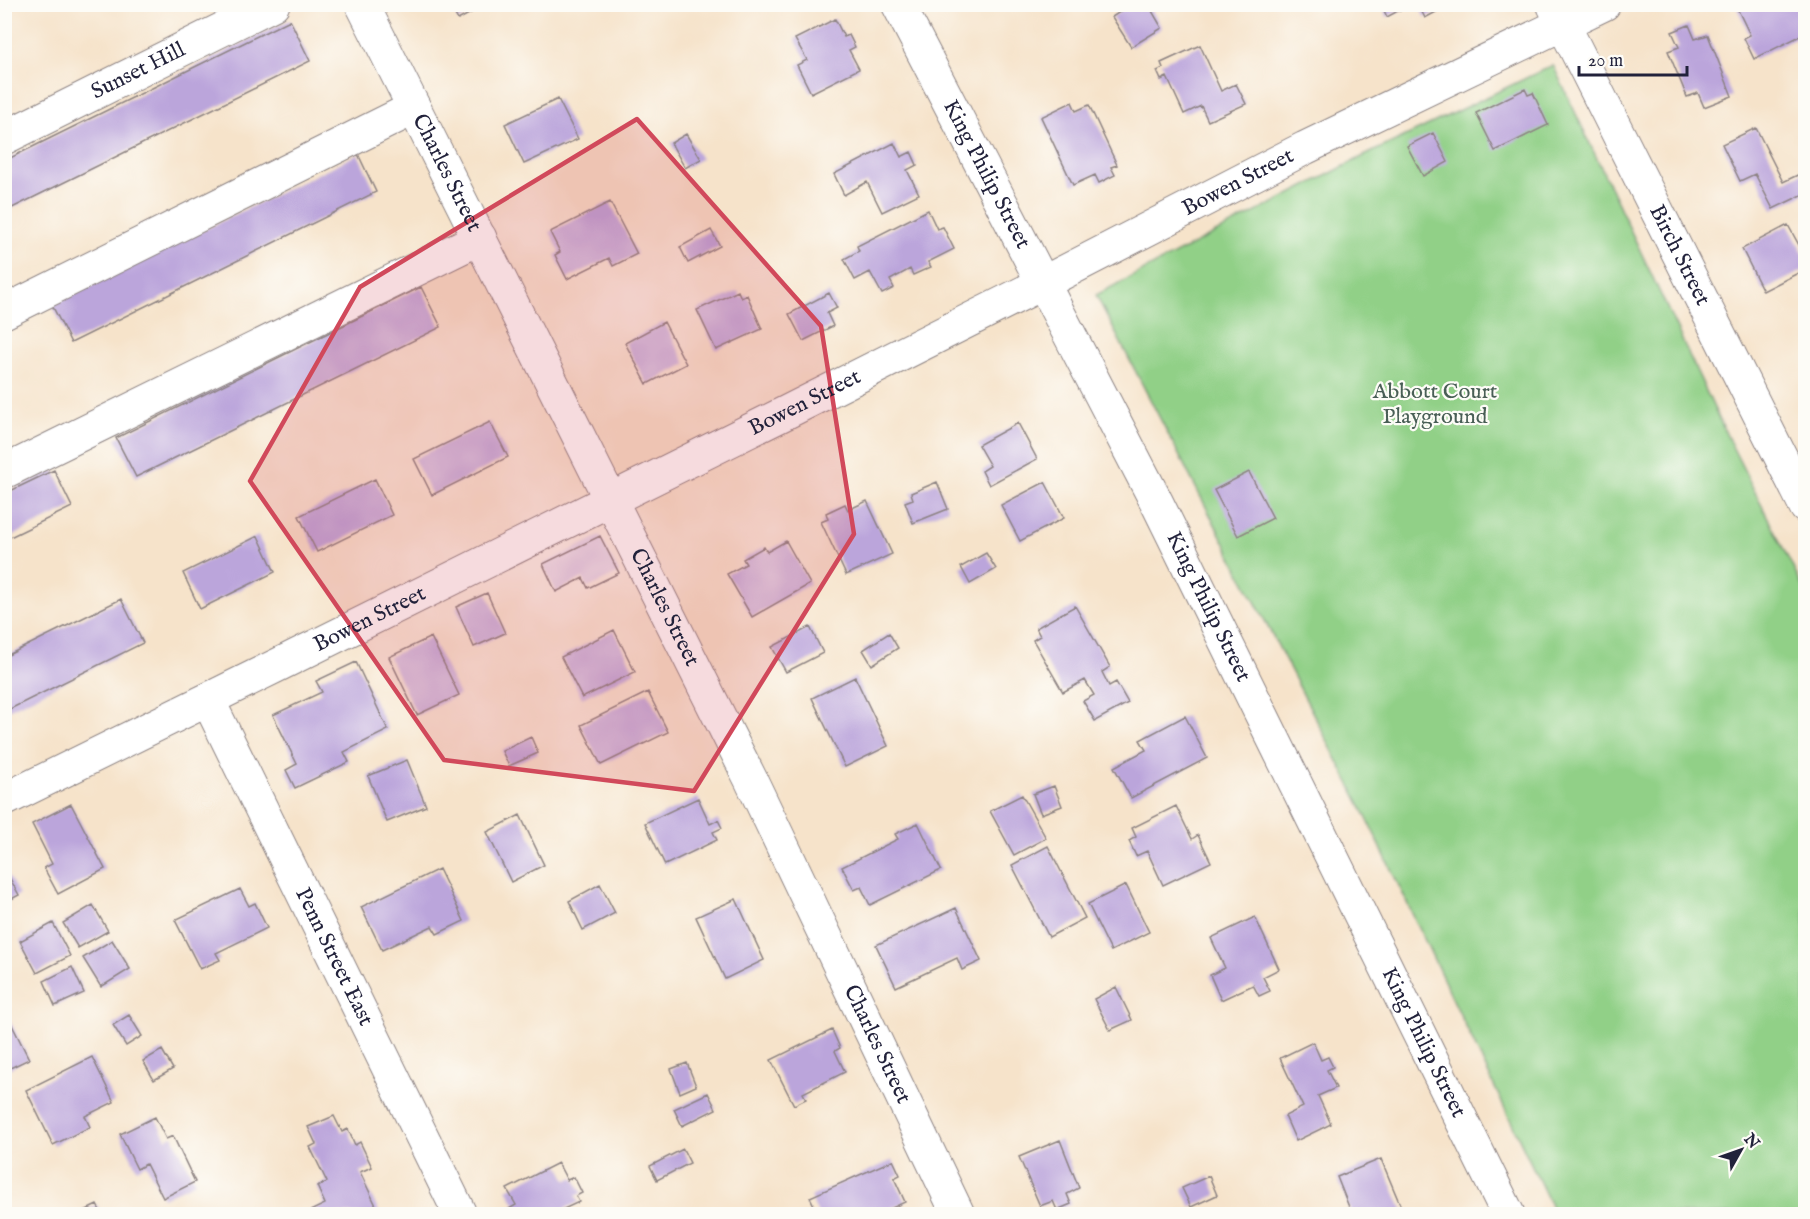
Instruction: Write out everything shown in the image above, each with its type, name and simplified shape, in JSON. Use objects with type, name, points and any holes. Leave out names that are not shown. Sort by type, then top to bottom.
[{"type":"street","name":"Sunset Hill","points":[[4,138],[273,4]]},
{"type":"street","name":"Charles Street","points":[[362,4],[751,780],[958,1215]]},
{"type":"street","name":"King Philip Street","points":[[898,4],[1162,514],[1508,1215]]},
{"type":"street","name":"Bowen Street","points":[[4,800],[1043,283],[1558,14],[1604,4]]},
{"type":"street","name":"Birch Street","points":[[1558,14],[1806,507]]},
{"type":"street","points":[[4,312],[414,108]]},
{"type":"street","points":[[4,472],[480,238]]},
{"type":"street","name":"Penn Street East","points":[[208,700],[460,1215]]},
{"type":"highlighted area","points":[[637,119],[821,326],[854,534],[694,791],[444,760],[250,481],[360,287]]},
{"type":"green space","name":"Abbott Court Playground","points":[[1553,65],[1730,442],[1805,592],[1805,1214],[1555,1214],[1360,804],[1096,295],[1362,157]]},
{"type":"building","points":[[449,4],[487,4],[458,20]]},
{"type":"building","points":[[1132,4],[1148,4],[1162,28],[1131,47],[1112,17]]},
{"type":"building","points":[[1381,4],[1411,4],[1387,17]]},
{"type":"building","points":[[1418,4],[1451,4],[1425,18]]},
{"type":"building","points":[[1735,4],[1806,4],[1806,33],[1754,59],[1744,38],[1750,35]]},
{"type":"building","points":[[835,19],[844,37],[849,35],[855,47],[849,50],[859,69],[811,93],[797,65],[807,60],[795,39]]},
{"type":"building","points":[[290,20],[310,61],[4,212],[4,161]]},
{"type":"building","points":[[1689,25],[1695,39],[1708,35],[1732,96],[1704,107],[1698,93],[1687,97],[1668,51],[1679,47],[1672,32]]},
{"type":"building","points":[[1200,45],[1221,91],[1236,84],[1246,104],[1208,121],[1201,106],[1184,114],[1167,77],[1161,80],[1157,71],[1163,68],[1161,63]]},
{"type":"building","points":[[1525,89],[1528,95],[1533,93],[1548,125],[1495,151],[1476,113]]},
{"type":"building","points":[[558,99],[578,139],[524,164],[505,124]]},
{"type":"building","points":[[1072,102],[1076,111],[1089,105],[1117,165],[1111,167],[1115,175],[1099,183],[1095,175],[1073,185],[1041,117]]},
{"type":"building","points":[[1756,128],[1783,182],[1806,171],[1806,193],[1773,209],[1755,174],[1740,181],[1722,144]]},
{"type":"building","points":[[1433,133],[1448,162],[1423,176],[1407,146]]},
{"type":"building","points":[[686,134],[701,159],[685,168],[671,143]]},
{"type":"building","points":[[894,143],[901,157],[911,152],[917,165],[907,170],[919,194],[882,212],[867,182],[844,195],[834,174]]},
{"type":"building","points":[[358,154],[376,192],[71,343],[52,305]]},
{"type":"building","points":[[610,202],[637,254],[613,266],[609,258],[567,279],[555,255],[560,252],[550,232]]},
{"type":"building","points":[[928,210],[937,229],[943,227],[954,249],[928,262],[931,267],[913,275],[910,269],[890,280],[894,288],[882,294],[870,272],[855,280],[844,259],[859,251],[857,246]]},
{"type":"building","points":[[1788,225],[1806,258],[1806,269],[1763,291],[1742,249]]},
{"type":"building","points":[[711,230],[720,246],[688,263],[680,247]]},
{"type":"building","points":[[421,287],[441,327],[136,477],[116,438]]},
{"type":"building","points":[[738,291],[741,298],[747,295],[762,329],[716,350],[697,310]]},
{"type":"building","points":[[829,293],[837,308],[827,313],[833,326],[803,341],[789,314]]},
{"type":"building","points":[[664,322],[686,364],[647,384],[625,343]]},
{"type":"building","points":[[490,422],[508,457],[432,495],[414,459]]},
{"type":"building","points":[[1018,423],[1037,459],[989,485],[982,471],[990,466],[978,445]]},
{"type":"building","points":[[54,470],[72,507],[4,540],[4,494]]},
{"type":"building","points":[[1249,472],[1273,518],[1238,536],[1214,490]]},
{"type":"building","points":[[375,479],[392,515],[317,552],[299,516]]},
{"type":"building","points":[[937,482],[948,509],[913,523],[905,502],[913,499],[911,493]]},
{"type":"building","points":[[1045,482],[1064,518],[1020,541],[1001,505]]},
{"type":"building","points":[[867,501],[892,554],[846,575],[821,522],[828,519],[826,513],[845,504],[848,510]]},
{"type":"building","points":[[258,536],[275,572],[200,609],[183,573]]},
{"type":"building","points":[[600,536],[619,573],[588,588],[583,578],[556,592],[543,564]]},
{"type":"building","points":[[786,541],[810,584],[752,617],[727,574],[746,564],[743,559],[764,547],[767,552]]},
{"type":"building","points":[[986,553],[996,569],[970,584],[961,567]]},
{"type":"building","points":[[487,593],[505,633],[474,647],[456,607]]},
{"type":"building","points":[[121,599],[143,643],[4,712],[4,657]]},
{"type":"building","points":[[1075,606],[1110,667],[1102,672],[1109,686],[1116,682],[1128,703],[1095,721],[1083,701],[1094,695],[1085,680],[1063,692],[1033,640],[1040,636],[1036,628]]},
{"type":"building","points":[[810,627],[823,653],[786,672],[772,647]]},
{"type":"building","points":[[614,630],[635,672],[582,698],[561,657]]},
{"type":"building","points":[[889,633],[898,648],[872,665],[863,650]]},
{"type":"building","points":[[431,637],[459,695],[417,715],[389,657]]},
{"type":"building","points":[[356,662],[388,730],[344,752],[349,762],[295,788],[286,770],[297,764],[273,715],[322,692],[316,681]]},
{"type":"building","points":[[855,677],[888,746],[845,767],[812,698]]},
{"type":"building","points":[[648,692],[668,732],[601,765],[581,725]]},
{"type":"building","points":[[1185,716],[1207,758],[1131,798],[1114,767],[1146,750],[1140,740]]},
{"type":"building","points":[[531,737],[538,753],[509,766],[502,751]]},
{"type":"building","points":[[407,760],[426,806],[387,822],[368,776]]},
{"type":"building","points":[[1054,786],[1062,806],[1041,814],[1033,794]]},
{"type":"building","points":[[1022,795],[1046,838],[1014,855],[990,811]]},
{"type":"building","points":[[698,798],[710,824],[718,820],[722,828],[713,832],[717,840],[665,865],[645,823]]},
{"type":"building","points":[[71,804],[105,869],[58,894],[44,868],[52,864],[32,824]]},
{"type":"building","points":[[1176,806],[1192,839],[1198,835],[1211,862],[1163,885],[1147,851],[1136,856],[1129,841],[1136,837],[1132,828]]},
{"type":"building","points":[[520,815],[544,865],[511,882],[487,832]]},
{"type":"building","points":[[918,823],[941,870],[870,905],[861,887],[854,890],[842,867],[898,839],[895,834]]},
{"type":"building","points":[[1048,846],[1085,918],[1049,937],[1012,865]]},
{"type":"building","points":[[439,869],[464,921],[437,934],[432,926],[382,950],[361,907]]},
{"type":"building","points":[[8,875],[19,895],[4,903],[4,877]]},
{"type":"building","points":[[600,884],[615,913],[583,930],[569,901]]},
{"type":"building","points":[[1126,885],[1149,932],[1111,951],[1088,904]]},
{"type":"building","points":[[240,889],[249,906],[255,903],[267,928],[216,953],[220,960],[200,969],[175,920]]},
{"type":"building","points":[[736,899],[764,960],[725,979],[696,917]]},
{"type":"building","points":[[93,905],[108,931],[78,948],[63,923]]},
{"type":"building","points":[[956,908],[981,961],[962,970],[957,958],[896,987],[876,945]]},
{"type":"building","points":[[1255,917],[1279,969],[1263,977],[1270,991],[1259,996],[1253,985],[1221,1000],[1210,975],[1225,968],[1211,938]]},
{"type":"building","points":[[53,923],[70,956],[37,973],[20,941]]},
{"type":"building","points":[[112,940],[130,969],[101,987],[83,958]]},
{"type":"building","points":[[72,967],[84,993],[55,1006],[44,981]]},
{"type":"building","points":[[1116,987],[1132,1020],[1110,1030],[1094,999]]},
{"type":"building","points":[[129,1015],[142,1036],[126,1046],[113,1025]]},
{"type":"building","points":[[10,1021],[29,1059],[4,1071],[4,1024]]},
{"type":"building","points":[[832,1030],[840,1048],[835,1051],[845,1072],[803,1093],[806,1099],[794,1105],[771,1060]]},
{"type":"building","points":[[1313,1042],[1321,1060],[1328,1057],[1333,1067],[1327,1070],[1336,1088],[1318,1096],[1331,1124],[1296,1141],[1285,1116],[1303,1107],[1280,1058]]},
{"type":"building","points":[[162,1050],[173,1069],[154,1080],[143,1061]]},
{"type":"building","points":[[92,1057],[114,1102],[85,1116],[90,1127],[53,1145],[26,1090]]},
{"type":"building","points":[[687,1063],[696,1086],[680,1093],[671,1069]]},
{"type":"building","points":[[708,1093],[716,1109],[682,1126],[674,1109]]},
{"type":"building","points":[[334,1116],[342,1132],[348,1129],[355,1145],[360,1142],[372,1167],[360,1172],[380,1214],[309,1214],[308,1212],[325,1204],[317,1186],[327,1182],[310,1147],[316,1144],[308,1127]]},
{"type":"building","points":[[155,1117],[166,1139],[173,1136],[195,1182],[163,1198],[146,1164],[137,1169],[120,1134]]},
{"type":"building","points":[[1060,1140],[1079,1188],[1067,1194],[1071,1204],[1057,1210],[1053,1201],[1040,1206],[1019,1157]]},
{"type":"building","points":[[683,1149],[690,1163],[657,1180],[650,1166]]},
{"type":"building","points":[[1381,1159],[1404,1214],[1345,1214],[1351,1212],[1337,1177]]},
{"type":"building","points":[[893,1160],[900,1175],[894,1178],[905,1202],[879,1214],[818,1214],[810,1197]]},
{"type":"building","points":[[558,1163],[567,1180],[574,1177],[582,1193],[576,1196],[579,1202],[553,1214],[512,1214],[509,1209],[516,1205],[507,1189]]},
{"type":"building","points":[[1209,1176],[1217,1195],[1191,1207],[1182,1188]]},
{"type":"building","points":[[97,1205],[102,1214],[78,1214]]}]
